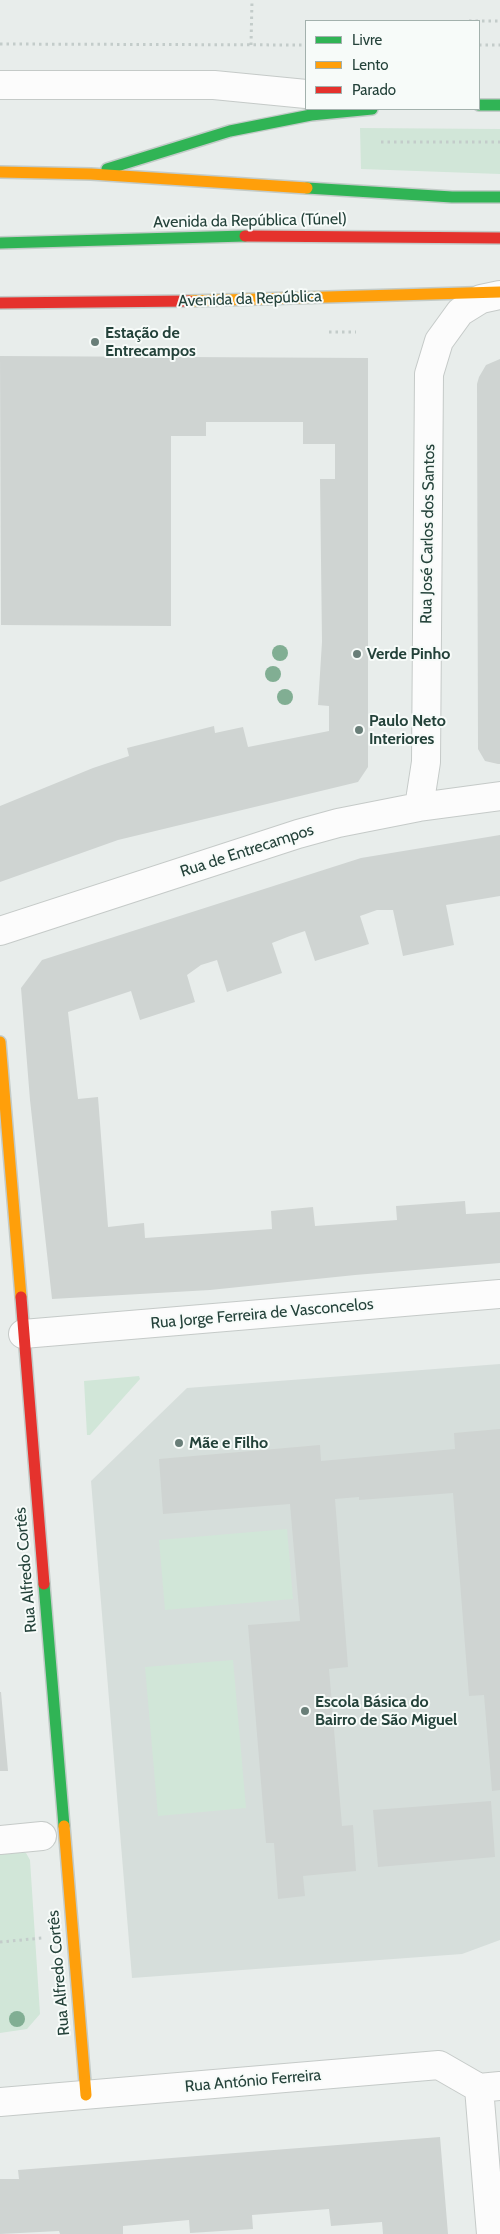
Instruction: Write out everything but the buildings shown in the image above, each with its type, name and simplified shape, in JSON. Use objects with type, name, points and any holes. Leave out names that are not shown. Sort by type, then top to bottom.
[{"type":"main road","points":[[480,105],[500,105]]},
{"type":"main road","points":[[0,172],[91,174],[230,131],[311,115],[362,110]]},
{"type":"main road","name":"Avenida da República (Túnel)","points":[[91,174],[452,197],[500,197]]},
{"type":"main road","name":"Avenida da República (Túnel)","points":[[1,243],[269,235],[500,238]]},
{"type":"main road","name":"Avenida da República","points":[[0,303],[100,303],[500,294]]},
{"type":"main road","name":"Rua Alfredo Cortês","points":[[0,1042],[86,2095]]},
{"type":"street","points":[[0,85],[214,85],[305,94]]},
{"type":"street","name":"Rua José Carlos dos Santos","points":[[419,807],[426,762],[429,374],[439,341],[460,312],[481,299],[500,294]]},
{"type":"street","name":"Rua de Entrecampos","points":[[0,931],[298,834],[360,818],[419,807],[500,796]]},
{"type":"street","name":"Rua Jorge Ferreira de Vasconcelos","points":[[23,1334],[500,1294]]},
{"type":"street","points":[[0,1840],[42,1836]]},
{"type":"street","name":"Rua António Ferreira","points":[[0,2102],[439,2066],[490,2087]]},
{"type":"street","points":[[490,2087],[491,2234]]},
{"type":"path","points":[[251,45],[252,0]]},
{"type":"path","points":[[480,21],[500,21]]},
{"type":"path","points":[[0,44],[305,45]]},
{"type":"path","points":[[480,45],[500,45]]},
{"type":"path","points":[[328,332],[356,332]]},
{"type":"path","points":[[0,1942],[43,1938]]},
{"type":"shaded area","name":"Escola Básica do Bairro de São Miguel","points":[[500,1364],[500,1940],[462,1954],[132,1978],[91,1481],[187,1388]]},
{"type":"green space","points":[[360,128],[500,129],[500,174],[361,169]]},
{"type":"green space","points":[[139,1376],[140,1379],[90,1435],[87,1435],[84,1381]]},
{"type":"green space","points":[[287,1529],[293,1599],[165,1610],[159,1540]]},
{"type":"green space","points":[[233,1660],[246,1808],[158,1816],[145,1667]]},
{"type":"green space","points":[[19,1851],[26,1853],[30,1860],[40,2014],[27,2029],[0,2033],[0,1853]]},
{"type":"traffic: fast","points":[[480,105],[500,105]]},
{"type":"traffic: fast","points":[[107,169],[230,131],[311,115],[362,110]]},
{"type":"traffic: fast","points":[[307,188],[452,197],[500,197]]},
{"type":"traffic: fast","points":[[0,243],[245,236]]},
{"type":"traffic: fast","points":[[44,1584],[64,1826]]},
{"type":"traffic: slow","points":[[0,172],[91,174],[307,188]]},
{"type":"traffic: slow","points":[[189,301],[500,292]]},
{"type":"traffic: slow","points":[[0,1042],[21,1297]]},
{"type":"traffic: slow","points":[[64,1826],[86,2095]]},
{"type":"traffic: jam","points":[[245,236],[500,238]]},
{"type":"traffic: jam","points":[[0,303],[189,301]]},
{"type":"traffic: jam","points":[[21,1297],[44,1584]]},
{"type":"place","name":"Estação de Entrecampos","points":[[95,342]]},
{"type":"place","name":"Verde Pinho","points":[[357,654]]},
{"type":"place","name":"Paulo Neto Interiores","points":[[359,730]]},
{"type":"place","name":"Mãe e Filho","points":[[179,1443]]},
{"type":"place","name":"Escola Básica do Bairro de São Miguel","points":[[305,1711]]}]
